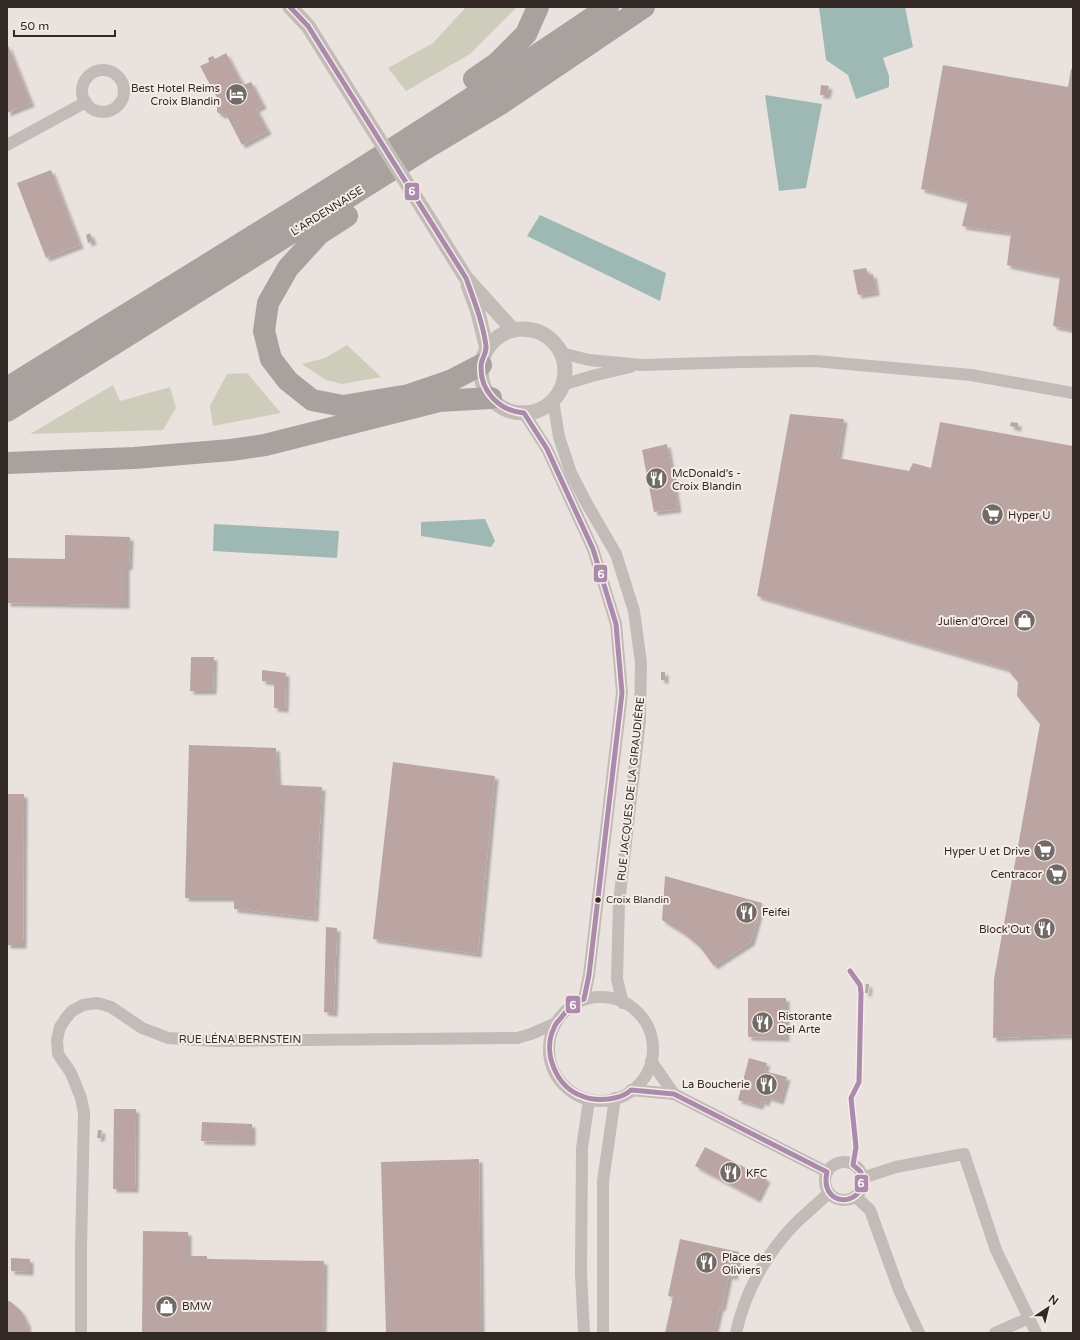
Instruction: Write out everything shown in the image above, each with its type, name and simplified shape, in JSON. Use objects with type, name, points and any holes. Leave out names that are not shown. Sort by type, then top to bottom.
[{"type":"highway","points":[[332,186],[365,152],[497,64],[526,34],[538,7]]},
{"type":"highway","name":"L'ARDENNAISE","points":[[7,388],[462,104],[608,7]]},
{"type":"highway","name":"L'ARDENNAISE","points":[[7,411],[502,103],[644,7]]},
{"type":"highway","points":[[484,357],[450,381],[409,394],[342,406],[312,400],[288,381],[271,359],[264,331],[268,303],[288,268],[319,234],[467,138],[502,103]]},
{"type":"highway","points":[[7,463],[134,458],[231,450],[264,445],[439,402],[492,398]]},
{"type":"street","points":[[290,7],[308,26],[466,278],[513,330]]},
{"type":"street","points":[[301,7],[308,26]]},
{"type":"street","points":[[7,145],[86,102]]},
{"type":"street","points":[[466,278],[477,309],[484,357],[482,381],[488,394],[501,407],[517,413],[524,413],[533,412],[547,407],[560,393],[565,377],[564,361],[558,346],[545,334],[529,328],[513,330],[497,336],[484,357]]},
{"type":"street","points":[[561,354],[589,360],[641,365],[815,361],[970,375],[1073,393]]},
{"type":"street","points":[[562,385],[592,376],[641,365]]},
{"type":"street","name":"RUE JACQUES DE LA GIRAUDIÈRE","points":[[553,400],[559,437],[571,473],[616,554],[634,611],[641,663],[640,720],[619,903],[617,979],[623,1003]]},
{"type":"street","name":"RUE JACQUES DE LA GIRAUDIÈRE","points":[[524,413],[547,449],[593,549],[616,624],[622,692],[590,967],[584,999]]},
{"type":"street","points":[[594,997],[615,998],[623,1003],[633,1008],[648,1024],[652,1043],[651,1061],[642,1081],[627,1095],[607,1100],[588,1100],[569,1090],[556,1076],[549,1055],[550,1034],[560,1017],[576,1001],[594,997]]},
{"type":"street","name":"RUE LÉNA BERNSTEIN","points":[[81,1333],[84,1113],[81,1098],[71,1073],[58,1054],[57,1040],[60,1027],[72,1011],[83,1005],[97,1003],[111,1007],[142,1028],[168,1038],[216,1041],[518,1038],[532,1034],[556,1023]]},
{"type":"street","points":[[651,1061],[674,1094]]},
{"type":"street","points":[[631,1090],[674,1094],[826,1172]]},
{"type":"street","points":[[603,1333],[603,1181],[615,1098]]},
{"type":"street","points":[[584,1333],[581,1274],[582,1148],[588,1100]]},
{"type":"street","points":[[862,1178],[896,1167],[964,1154],[996,1250],[1036,1333]]},
{"type":"street","points":[[845,1162],[853,1164],[859,1170],[862,1178],[860,1191],[848,1200],[834,1198],[825,1187],[824,1180],[826,1172],[838,1163],[845,1162]]},
{"type":"street","points":[[736,1333],[739,1319],[754,1282],[775,1248],[798,1221],[829,1193]]},
{"type":"street","points":[[855,1196],[870,1210],[899,1290],[919,1333]]},
{"type":"street","points":[[995,1333],[1029,1318]]},
{"type":"green space","points":[[466,7],[517,7],[470,54],[406,91],[388,68],[433,43]]},
{"type":"green space","points":[[347,345],[381,377],[342,384],[326,380],[302,364],[325,358]]},
{"type":"green space","points":[[247,373],[281,413],[213,426],[210,406],[227,374]]},
{"type":"green space","points":[[113,385],[120,401],[170,387],[176,408],[163,430],[30,434]]},
{"type":"water","points":[[819,7],[905,7],[913,47],[883,58],[889,76],[889,87],[856,99],[848,75],[826,60]]},
{"type":"water","points":[[765,95],[822,104],[806,188],[779,191]]},
{"type":"water","points":[[540,215],[666,273],[660,301],[527,236]]},
{"type":"water","points":[[485,519],[495,541],[491,547],[421,536],[421,522]]},
{"type":"water","points":[[214,524],[339,531],[337,558],[213,551]]},
{"type":"building","points":[[7,43],[31,103],[7,113]]},
{"type":"building","name":"Best Hotel Reims Croix Blandin","points":[[226,53],[243,85],[251,82],[263,105],[256,109],[268,131],[242,145],[226,114],[222,115],[217,112],[217,106],[220,103],[200,66],[209,62],[208,58],[213,56],[215,59]]},
{"type":"building","points":[[943,65],[1068,87],[1071,69],[1073,69],[1073,330],[1053,326],[1060,276],[1007,265],[1011,233],[962,226],[968,201],[921,189]]},
{"type":"building","points":[[821,85],[829,86],[827,95],[820,95]]},
{"type":"building","points":[[51,170],[80,245],[46,258],[17,183]]},
{"type":"building","points":[[90,233],[93,241],[88,243],[86,235]]},
{"type":"building","points":[[866,268],[868,275],[873,274],[876,292],[858,295],[853,270]]},
{"type":"building","name":"Hyper U et Drive","points":[[790,414],[844,419],[838,458],[909,471],[913,463],[931,468],[940,422],[1073,446],[1073,1035],[993,1038],[994,979],[1040,724],[1017,696],[1018,682],[1007,669],[757,596]]},
{"type":"building","points":[[1011,422],[1018,423],[1018,428],[1010,426]]},
{"type":"building","points":[[667,444],[678,509],[654,512],[642,450]]},
{"type":"building","points":[[65,535],[130,537],[129,567],[126,566],[126,605],[7,603],[7,558],[65,559]]},
{"type":"building","points":[[191,657],[214,657],[213,691],[190,691]]},
{"type":"building","points":[[262,670],[286,673],[285,709],[274,708],[274,682],[262,681]]},
{"type":"building","points":[[661,672],[665,672],[665,680],[661,680]]},
{"type":"building","points":[[189,745],[276,748],[278,785],[322,787],[315,918],[234,909],[234,898],[185,898]]},
{"type":"building","points":[[393,762],[495,776],[478,954],[373,939]]},
{"type":"building","points":[[7,794],[24,794],[23,945],[7,945]]},
{"type":"building","points":[[665,876],[762,903],[751,942],[714,966],[699,946],[683,933],[662,920]]},
{"type":"building","points":[[326,927],[337,928],[334,1013],[324,1012]]},
{"type":"building","points":[[866,984],[869,984],[868,993],[865,993]]},
{"type":"building","points":[[748,998],[786,998],[786,1038],[748,1037]]},
{"type":"building","points":[[749,1058],[767,1063],[764,1071],[787,1077],[780,1101],[767,1097],[766,1103],[761,1101],[760,1106],[738,1100]]},
{"type":"building","points":[[114,1109],[136,1109],[135,1189],[113,1189]]},
{"type":"building","points":[[202,1122],[252,1124],[252,1142],[201,1141]]},
{"type":"building","points":[[98,1130],[102,1130],[101,1138],[97,1138]]},
{"type":"building","name":"KFC","points":[[705,1147],[767,1179],[757,1199],[695,1166]]},
{"type":"building","points":[[479,1159],[481,1333],[386,1333],[381,1162]]},
{"type":"building","points":[[143,1231],[188,1232],[188,1256],[207,1256],[207,1259],[324,1261],[323,1333],[142,1333]]},
{"type":"building","name":"Place des Oliviers","points":[[680,1239],[739,1252],[734,1277],[729,1275],[722,1308],[720,1307],[714,1333],[665,1333],[673,1297],[668,1296]]},
{"type":"building","points":[[11,1258],[30,1259],[30,1272],[11,1271]]},
{"type":"building","points":[[7,1300],[21,1311],[27,1323],[28,1333],[7,1333]]},
{"type":"transit line","name":"6","points":[[290,7],[308,26],[466,278],[485,337],[486,349],[481,366],[484,384],[488,392],[500,404],[507,408],[524,413],[547,449],[593,549],[616,624],[622,693],[589,975],[584,999],[571,1006],[555,1025],[551,1037],[551,1058],[559,1077],[565,1085],[573,1091],[592,1099],[602,1100],[615,1098],[624,1095],[631,1090],[674,1094],[827,1172],[826,1184],[829,1192],[842,1200],[849,1199],[856,1195],[860,1189],[862,1180],[862,1174],[853,1165],[856,1147],[851,1098],[859,1082],[861,993],[860,985],[850,971]]},
{"type":"place","name":"Best Hotel Reims Croix Blandin","points":[[236,94]]},
{"type":"place","name":"McDonald's - Croix Blandin","points":[[657,479]]},
{"type":"place","name":"Hyper U","points":[[992,515]]},
{"type":"place","name":"Julien d'Orcel","points":[[1024,621]]},
{"type":"place","name":"Hyper U et Drive","points":[[1045,851]]},
{"type":"place","name":"Centracor","points":[[1057,874]]},
{"type":"place","name":"Croix Blandin","points":[[598,900]]},
{"type":"place","name":"Feifei","points":[[746,912]]},
{"type":"place","name":"Block'Out","points":[[1045,929]]},
{"type":"place","name":"Ristorante Del Arte","points":[[763,1022]]},
{"type":"place","name":"La Boucherie","points":[[766,1084]]},
{"type":"place","name":"KFC","points":[[731,1173]]},
{"type":"place","name":"Place des Oliviers","points":[[706,1263]]},
{"type":"place","name":"BMW","points":[[167,1306]]}]
